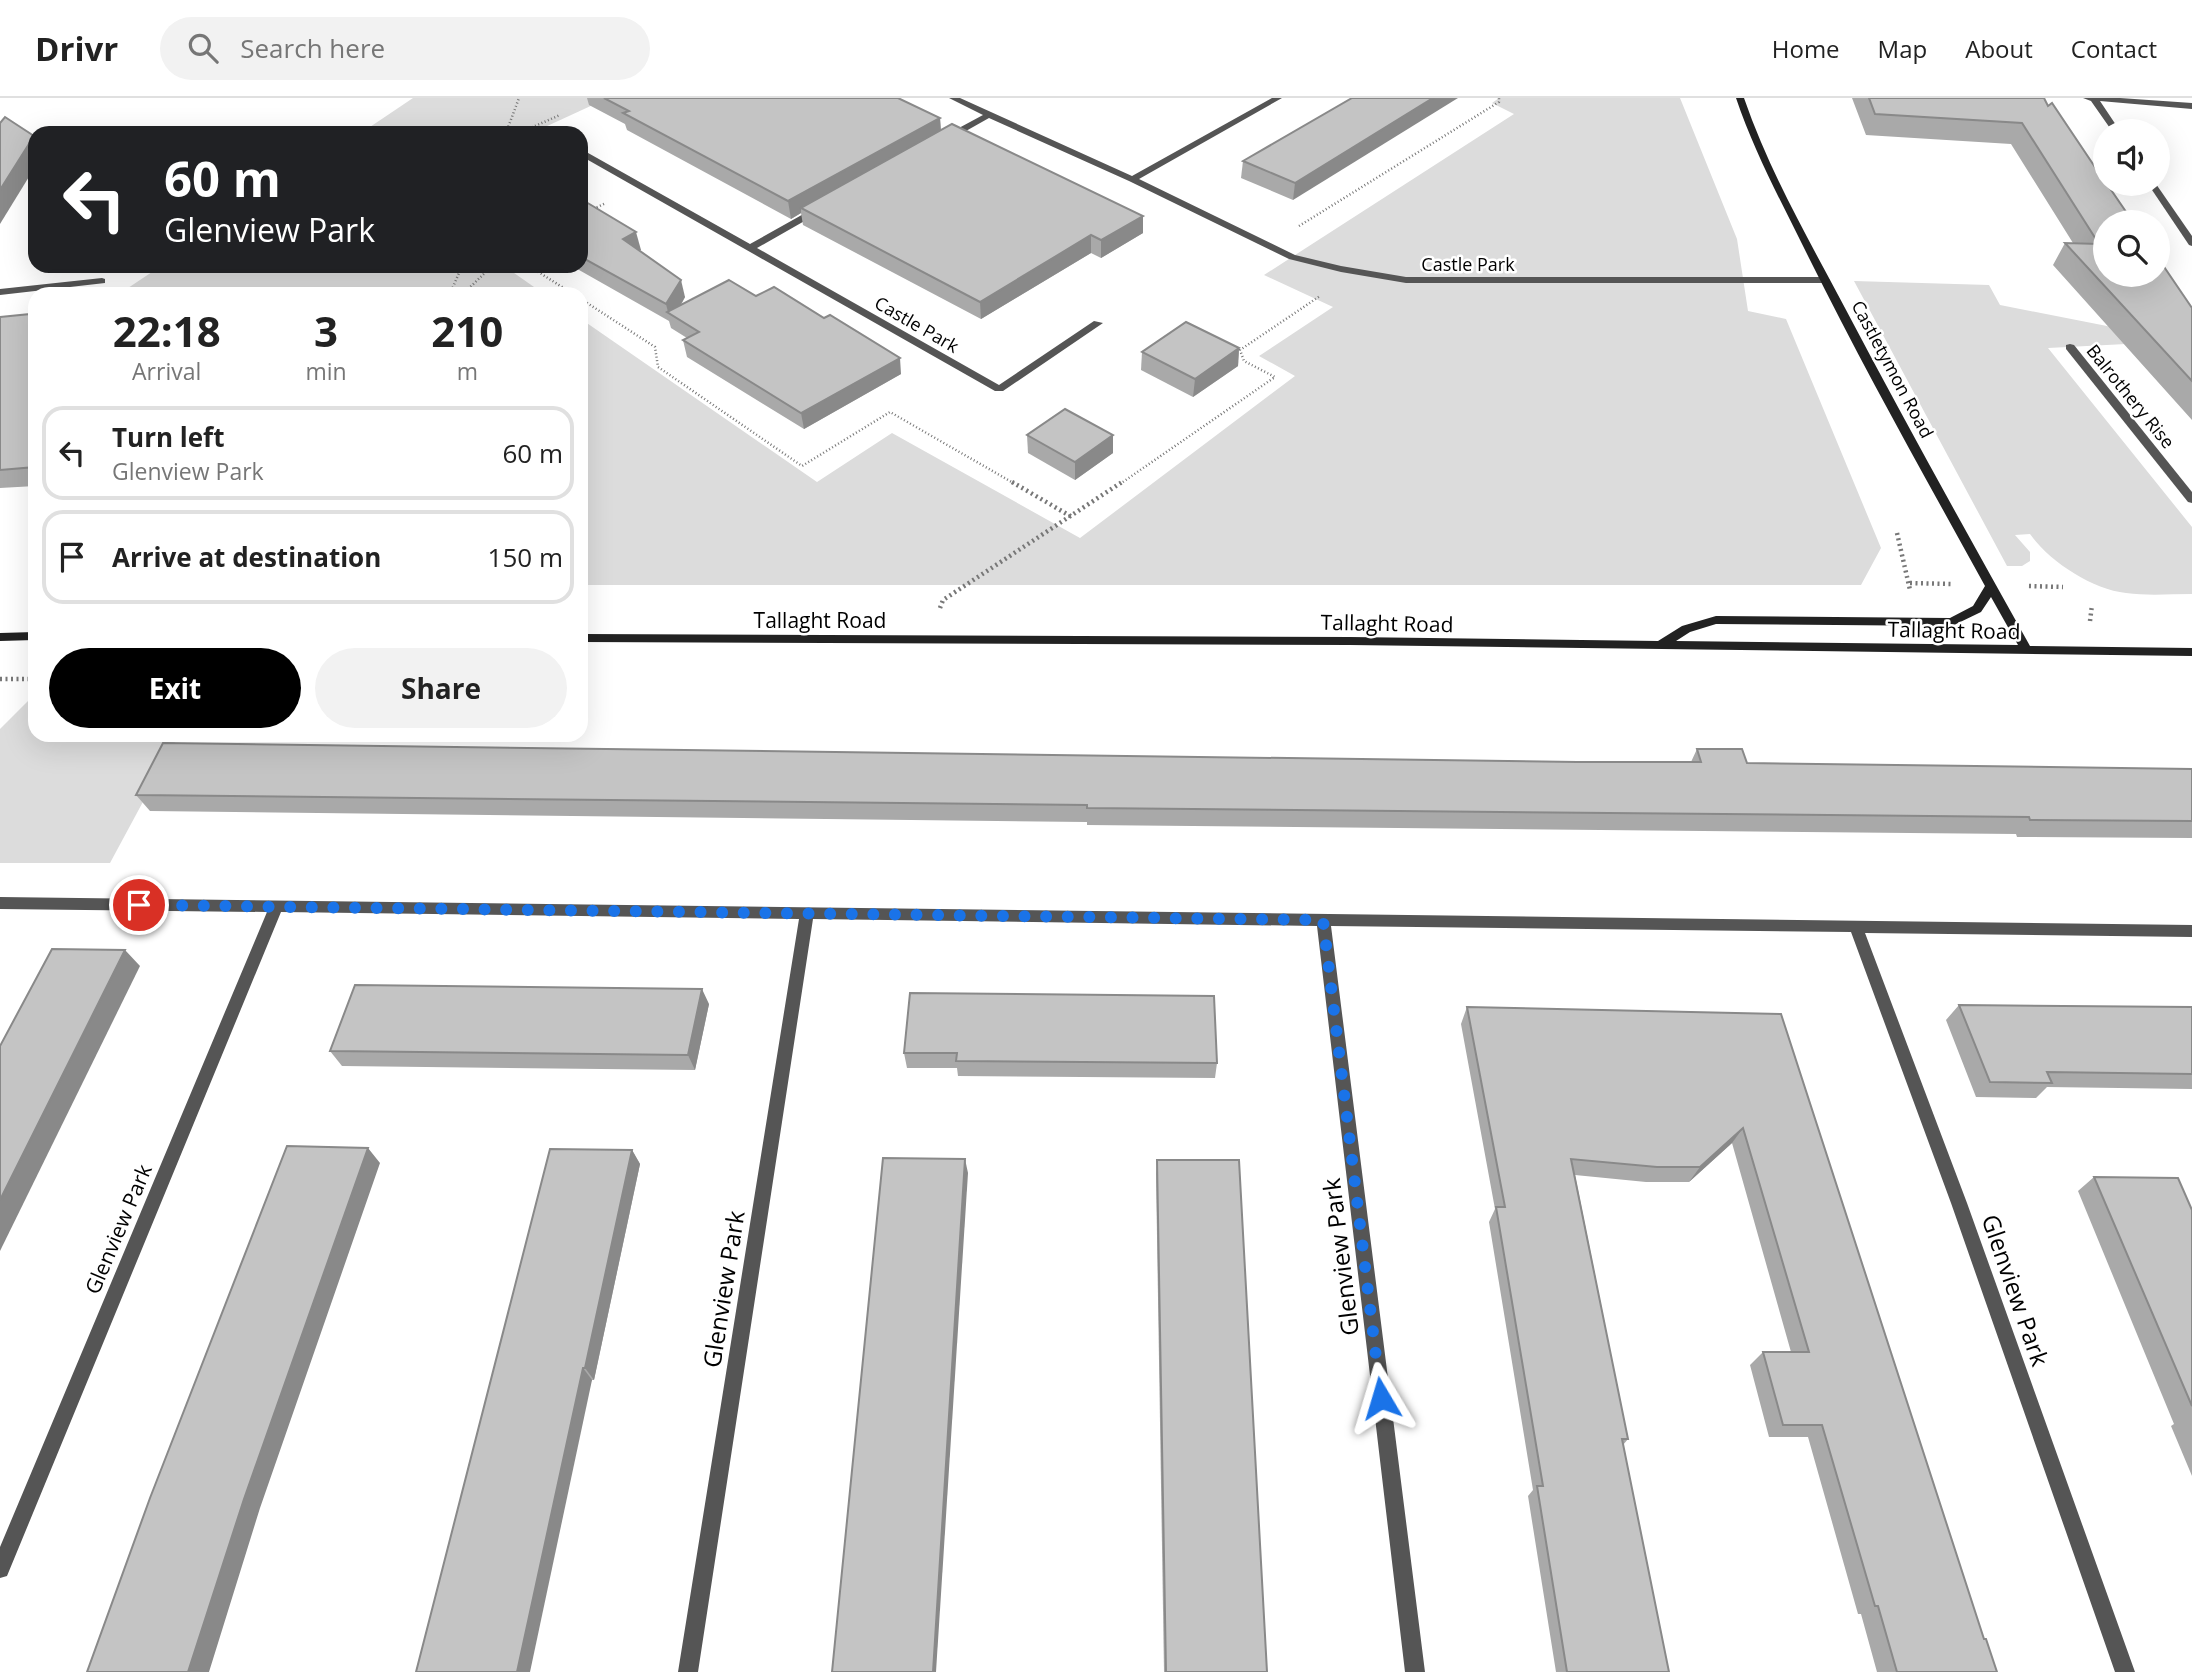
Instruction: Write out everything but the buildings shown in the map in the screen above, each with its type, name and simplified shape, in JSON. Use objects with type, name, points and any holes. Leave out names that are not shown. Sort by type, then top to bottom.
[{"type":"street","name":"Castle Park","points":[[953,98],[1132,179],[1292,257],[1341,269],[1406,280],[1825,280]]},
{"type":"street","points":[[1132,179],[1278,98]]},
{"type":"street","name":"Castletymon Road","points":[[1740,98],[1753,136],[1825,280],[1891,406],[2027,651]]},
{"type":"street","points":[[2087,98],[2192,106]]},
{"type":"street","points":[[2093,98],[2108,119]]},
{"type":"street","points":[[935,145],[988,115]]},
{"type":"street","name":"Castle Park","points":[[588,156],[999,389],[1098,323]]},
{"type":"street","points":[[2160,196],[2192,243]]},
{"type":"street","points":[[752,247],[827,205]]},
{"type":"street","points":[[46,287],[102,281]]},
{"type":"street","points":[[0,292],[28,289]]},
{"type":"street","name":"Balrothery Rise","points":[[2070,347],[2192,499]]},
{"type":"street","points":[[1661,645],[1686,629],[1716,620],[1952,622],[1977,609],[1992,585]]},
{"type":"street","points":[[0,636],[28,636]]},
{"type":"street","name":"Tallaght Road","points":[[588,638],[1350,641],[2192,652]]},
{"type":"street","points":[[0,903],[2192,931]]},
{"type":"street","name":"Glenview Park","points":[[0,1569],[277,906]]},
{"type":"street","name":"Glenview Park","points":[[688,1672],[807,913]]},
{"type":"street","name":"Glenview Park","points":[[1323,920],[1415,1672]]},
{"type":"street","name":"Glenview Park","points":[[1856,927],[1959,1203],[2125,1672]]},
{"type":"path","points":[[509,126],[519,98]]},
{"type":"path","points":[[1294,229],[1499,102],[1499,98]]},
{"type":"path","points":[[536,126],[560,116]]},
{"type":"path","points":[[588,212],[613,200]]},
{"type":"path","points":[[470,287],[485,273]]},
{"type":"path","points":[[540,273],[561,287]]},
{"type":"path","points":[[943,600],[1072,517],[1275,377],[1244,361],[1240,350],[1324,293]]},
{"type":"path","points":[[588,304],[655,347],[658,367],[802,466],[890,412],[1072,517]]},
{"type":"path","points":[[1897,533],[1910,583],[1954,584]]},
{"type":"path","points":[[2020,586],[2063,587]]},
{"type":"path","points":[[0,679],[28,679]]},
{"type":"shaded area","points":[[413,98],[608,98],[547,126],[371,126]]},
{"type":"shaded area","points":[[1499,98],[1680,98],[1737,239],[1748,311],[1786,319],[1881,548],[1861,585],[588,585],[588,324],[817,482],[892,433],[1080,538],[1295,376],[1259,356],[1333,307],[1264,275],[1514,114],[1492,103]]},
{"type":"shaded area","points":[[150,273],[514,273],[534,287],[130,287]]},
{"type":"shaded area","points":[[1854,281],[1989,285],[2000,305],[2112,327],[2126,344],[2048,348],[2192,527],[2192,594],[2134,594],[2099,586],[2060,564],[2030,534],[2015,535],[2030,552],[2030,561],[2022,566],[2007,566]]},
{"type":"shaded area","points":[[28,701],[28,742],[175,742],[110,863],[0,863],[0,729]]},
{"type":"route","points":[[139,905],[1323,920],[1381,1398]]}]
